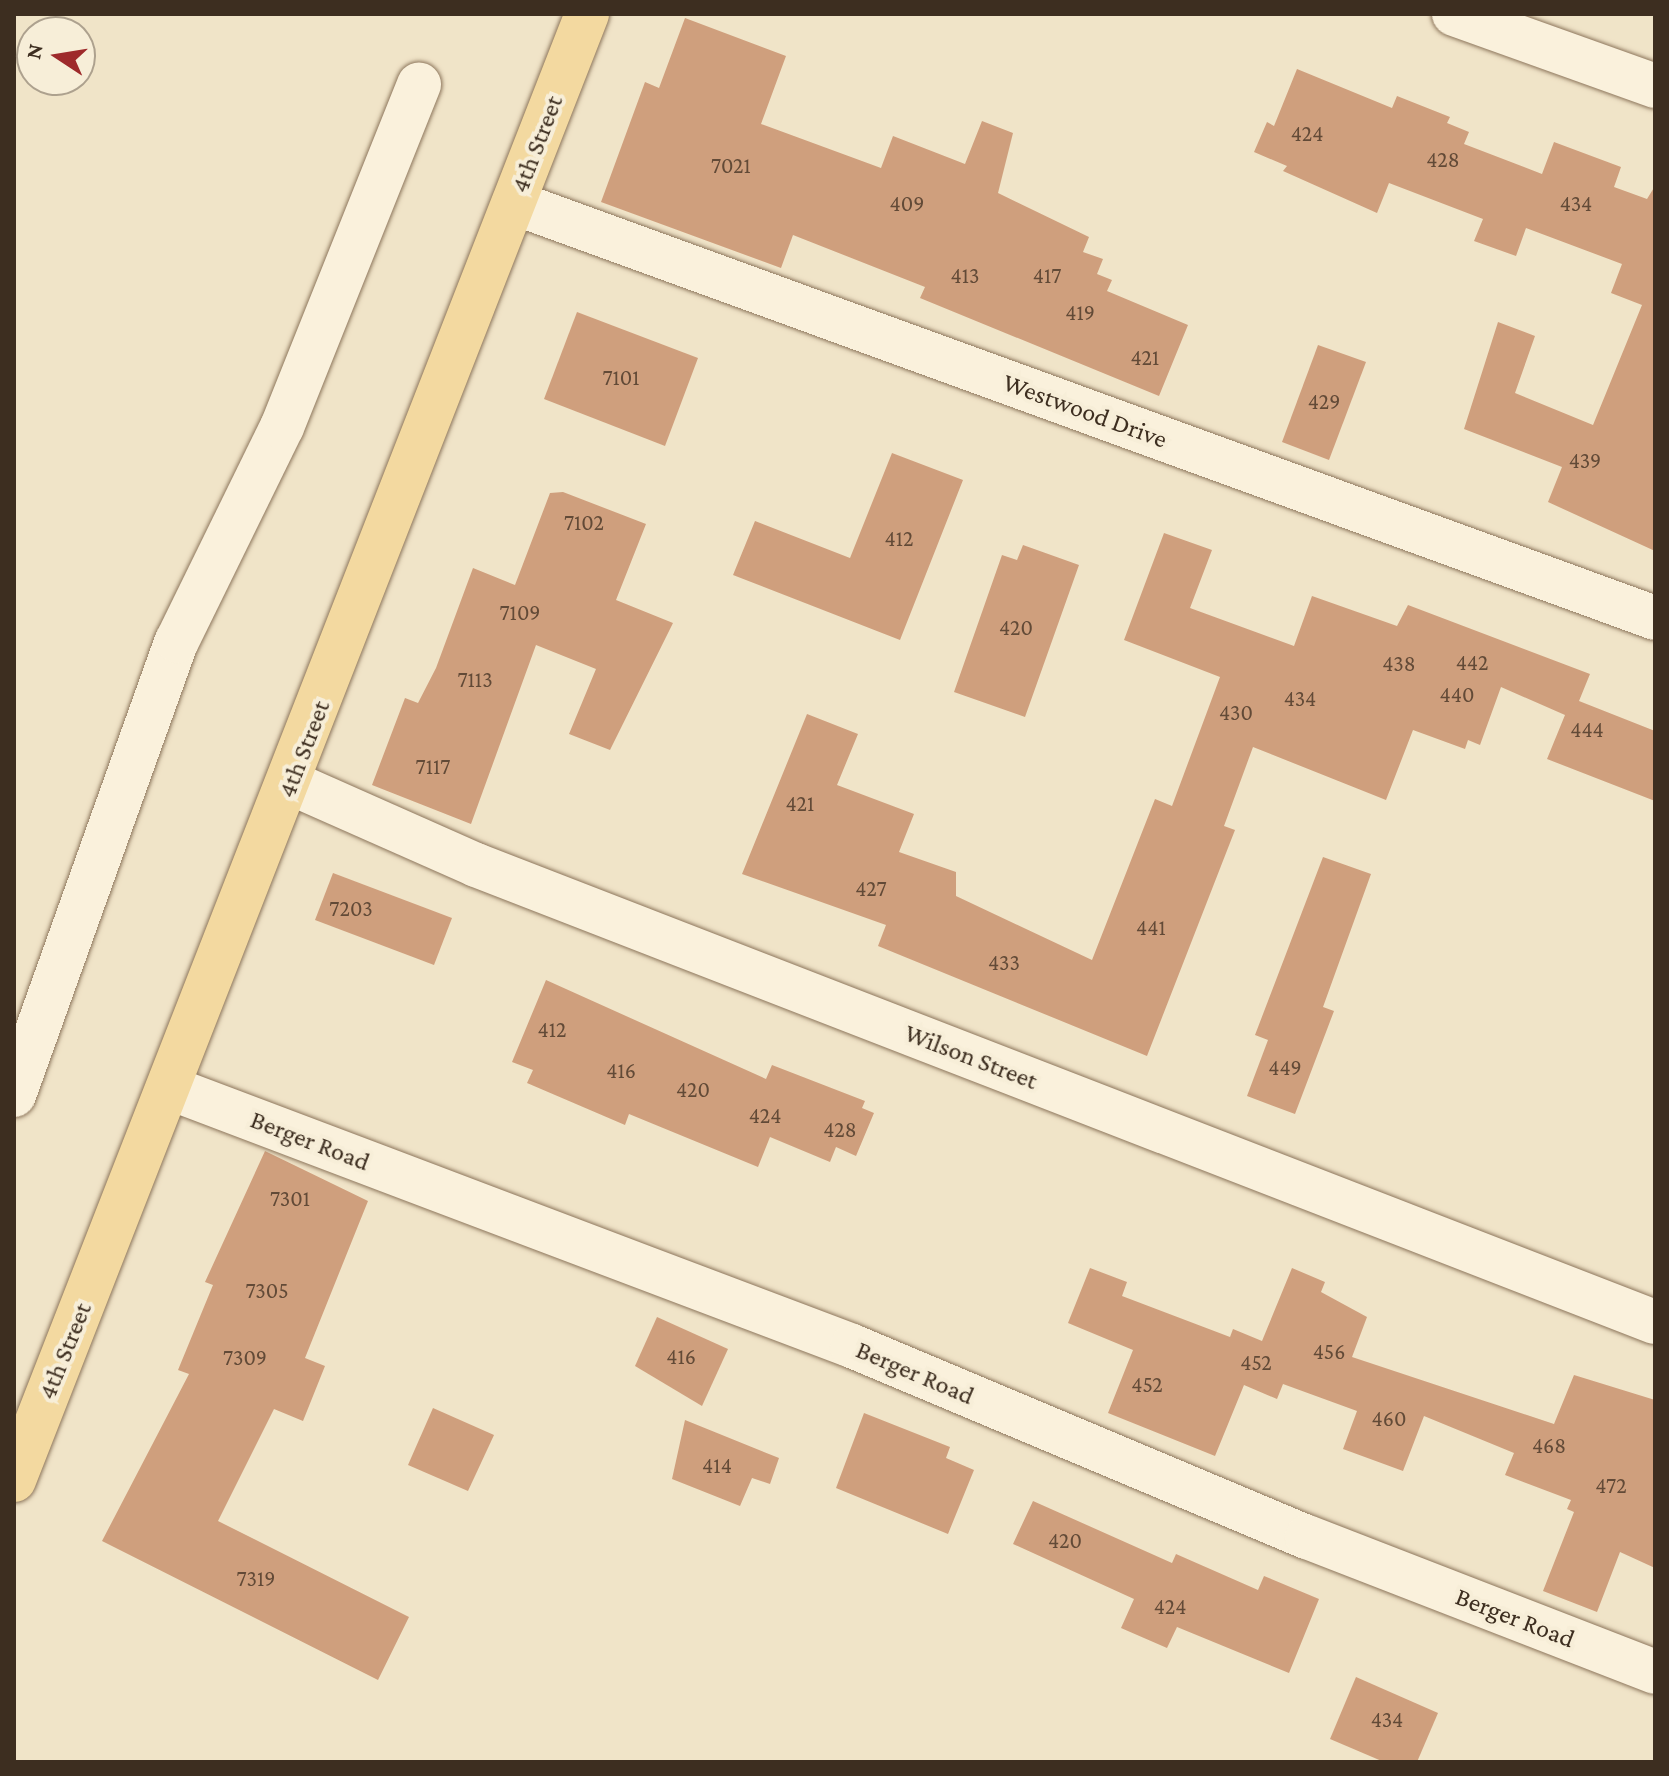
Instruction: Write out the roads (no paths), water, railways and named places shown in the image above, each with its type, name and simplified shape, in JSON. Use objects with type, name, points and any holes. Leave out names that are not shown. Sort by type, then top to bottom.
[{"type":"main road","name":"4th Street","points":[[14,1480],[291,783],[587,14]]},
{"type":"street","points":[[1454,14],[1655,86]]},
{"type":"street","points":[[14,1095],[177,641],[282,427],[419,84]]},
{"type":"street","name":"Westwood Drive","points":[[515,203],[1655,618]]},
{"type":"street","name":"Wilson Street","points":[[291,783],[476,865],[1655,1322]]},
{"type":"street","name":"Berger Road","points":[[170,1088],[852,1346],[1307,1537],[1655,1672]]}]
